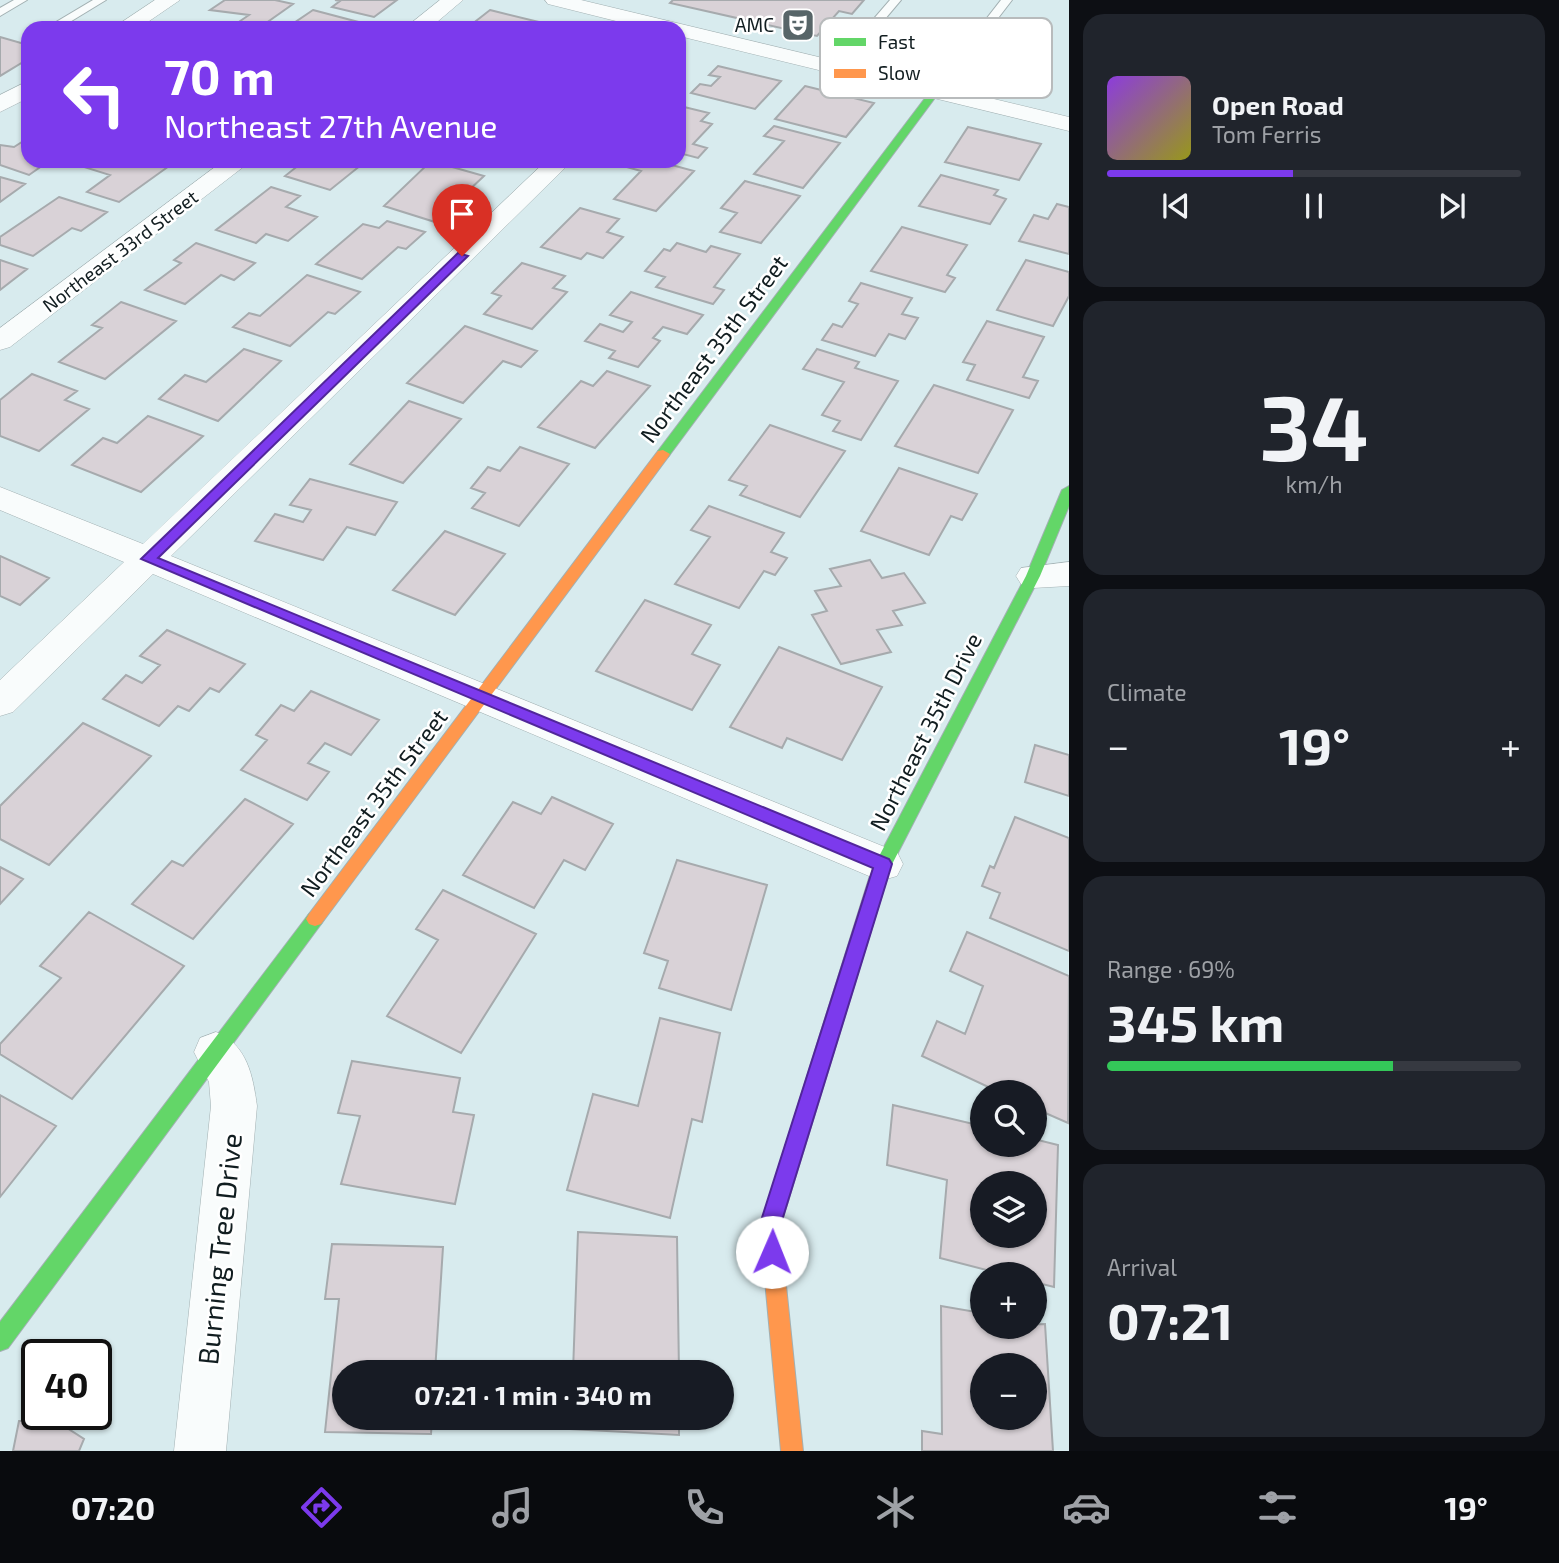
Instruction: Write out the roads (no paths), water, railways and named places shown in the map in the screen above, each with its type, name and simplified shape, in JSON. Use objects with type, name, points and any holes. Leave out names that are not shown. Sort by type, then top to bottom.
[{"type":"street","points":[[136,21],[170,0]]},
{"type":"street","points":[[425,21],[453,0]]},
{"type":"street","points":[[555,0],[632,21]]},
{"type":"street","points":[[686,35],[820,65]]},
{"type":"street","points":[[0,105],[21,92]]},
{"type":"street","name":"Northeast 35th Street","points":[[0,1340],[930,98]]},
{"type":"street","points":[[963,98],[1069,124]]},
{"type":"street","name":"Northeast 33rd Street","points":[[0,341],[230,168]]},
{"type":"street","points":[[0,702],[553,168]]},
{"type":"street","name":"Northeast 35th Drive","points":[[792,1451],[770,1227],[883,864],[1033,576],[1069,490]]},
{"type":"street","points":[[0,498],[883,864]]},
{"type":"street","points":[[1033,576],[1069,574]]},
{"type":"street","name":"Burning Tree Drive","points":[[200,1451],[234,1106],[231,1078],[216,1052]]},
{"type":"lane","points":[[0,13],[22,0]]},
{"type":"lane","points":[[64,21],[101,0]]},
{"type":"lane","points":[[880,18],[896,0]]},
{"type":"lane","points":[[993,18],[1007,0]]},
{"type":"place","name":"AMC","points":[[798,25]]}]
